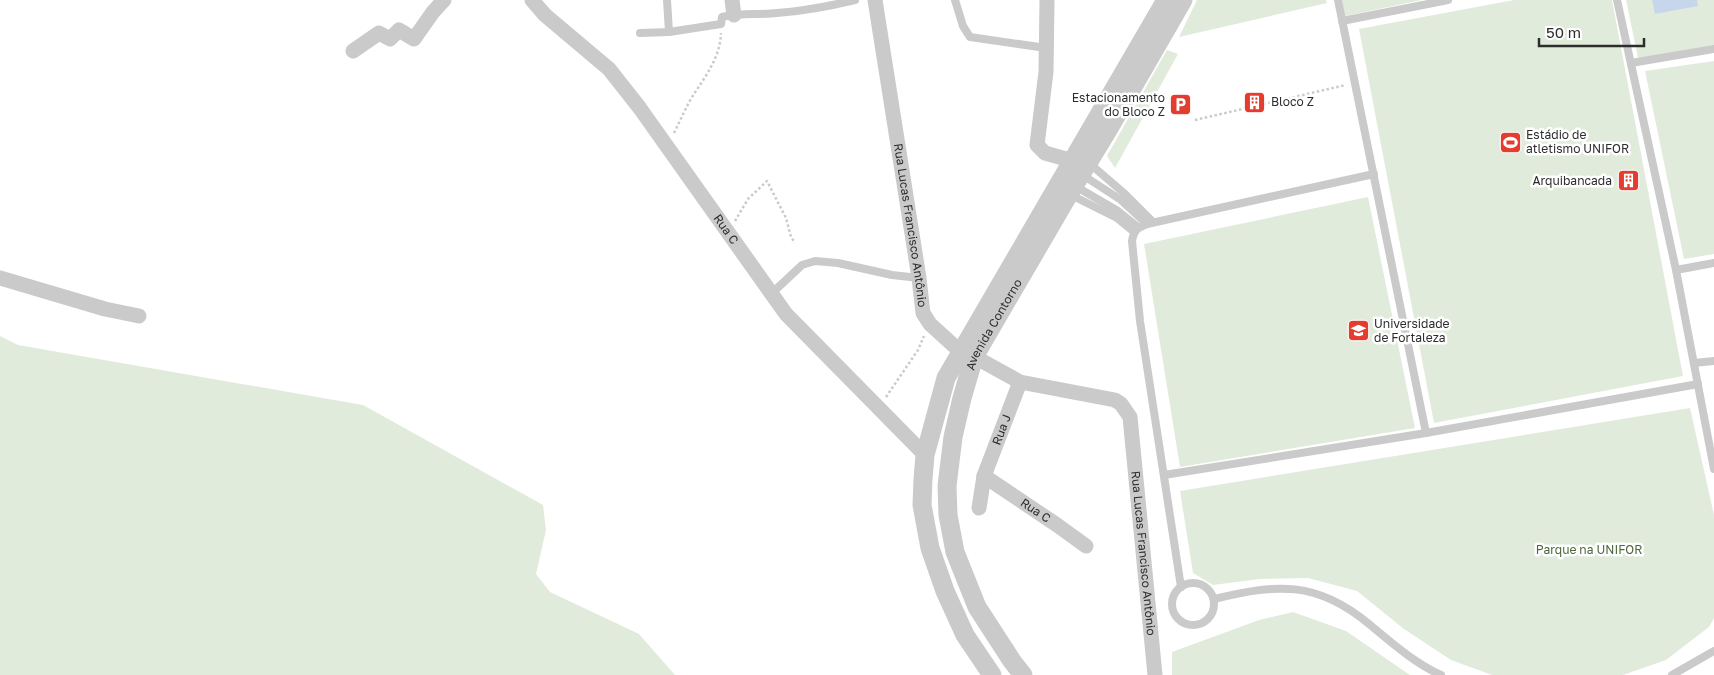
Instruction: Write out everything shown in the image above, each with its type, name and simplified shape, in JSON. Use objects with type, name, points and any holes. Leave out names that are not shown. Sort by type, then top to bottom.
[{"type":"street","points":[[353,51],[379,33],[390,39],[399,30],[414,39],[444,0]]},
{"type":"street","name":"Rua C","points":[[532,0],[545,15],[609,69],[635,102],[786,314],[926,455]]},
{"type":"street","name":"Rua Lucas Francisco Antônio","points":[[874,0],[923,313],[930,324],[953,345],[1020,382],[1116,400],[1124,407],[1130,417],[1154,675]]},
{"type":"street","points":[[1047,0],[1044,101],[1038,145],[1045,153],[1077,175]]},
{"type":"street","name":"Avenida Contorno","points":[[992,675],[965,634],[945,591],[930,548],[922,505],[926,455],[946,378],[968,353],[1077,175],[1166,0]]},
{"type":"street","name":"Avenida Contorno","points":[[1023,675],[977,607],[955,552],[948,515],[947,486],[953,437],[962,398],[968,353],[1077,175],[1108,130],[1183,0]]},
{"type":"street","points":[[0,278],[105,309],[139,316]]},
{"type":"street","name":"Rua J","points":[[979,508],[984,476],[1020,382]]},
{"type":"street","name":"Rua C","points":[[984,476],[1086,546]]},
{"type":"lane","points":[[667,0],[669,32]]},
{"type":"lane","points":[[640,33],[669,32],[729,13],[747,15],[781,13],[855,0]]},
{"type":"lane","points":[[956,0],[963,26],[970,37],[1046,48]]},
{"type":"lane","points":[[1338,0],[1426,433]]},
{"type":"lane","points":[[1342,21],[1448,0]]},
{"type":"lane","points":[[1617,0],[1676,270],[1714,469]]},
{"type":"lane","points":[[1631,63],[1714,49]]},
{"type":"lane","points":[[1181,587],[1140,321],[1132,241],[1136,229],[1150,223],[1374,174]]},
{"type":"lane","points":[[1077,175],[1121,200],[1150,223]]},
{"type":"lane","points":[[1077,175],[1125,194],[1150,223]]},
{"type":"lane","points":[[1077,175],[1117,218],[1136,229]]},
{"type":"lane","points":[[771,294],[802,265],[815,261],[838,263],[892,276],[919,278]]},
{"type":"lane","points":[[1676,270],[1714,264]]},
{"type":"lane","points":[[1694,363],[1714,361]]},
{"type":"lane","points":[[1164,475],[1426,433],[1698,384]]},
{"type":"lane","points":[[1188,584],[1201,584],[1207,588],[1214,599],[1213,612],[1209,618],[1198,624],[1184,623],[1178,618],[1172,606],[1173,598],[1181,587],[1188,584]]},
{"type":"lane","points":[[1214,599],[1245,591],[1286,587],[1326,596],[1357,614],[1386,639],[1441,675]]},
{"type":"lane","points":[[1672,675],[1714,651]]},
{"type":"path","points":[[666,146],[691,99],[709,73],[721,44],[729,13]]},
{"type":"path","points":[[1195,120],[1355,83]]},
{"type":"path","points":[[727,232],[748,199],[768,181],[786,218],[791,237],[795,243]]},
{"type":"path","points":[[878,407],[918,350],[930,324]]},
{"type":"green space","points":[[1197,0],[1326,0],[1327,3],[1179,37]]},
{"type":"green space","points":[[1342,0],[1422,0],[1345,16]]},
{"type":"green space","name":"Estádio de atletismo UNIFOR","points":[[1514,0],[1612,0],[1683,376],[1434,423],[1359,29]]},
{"type":"green space","points":[[1626,0],[1714,0],[1714,45],[1638,58]]},
{"type":"green space","points":[[1167,50],[1178,54],[1115,168],[1107,156]]},
{"type":"green space","points":[[1714,61],[1714,254],[1684,259],[1645,71]]},
{"type":"green space","points":[[1368,197],[1415,428],[1180,467],[1144,244]]},
{"type":"green space","points":[[0,336],[18,345],[363,405],[543,505],[546,530],[536,574],[550,592],[639,634],[675,675],[0,675]]},
{"type":"green space","name":"Parque na UNIFOR","points":[[1690,408],[1714,515],[1714,618],[1709,627],[1666,660],[1623,675],[1492,675],[1451,660],[1404,629],[1357,591],[1308,578],[1260,579],[1213,585],[1193,573],[1180,491]]},
{"type":"green space","points":[[1293,612],[1346,631],[1410,675],[1172,675],[1172,652],[1259,620]]},
{"type":"water","points":[[1652,0],[1697,0],[1698,6],[1655,14]]},
{"type":"place","name":"Bloco Z","points":[[1255,102]]},
{"type":"place","name":"Estacionamento do Bloco Z","points":[[1181,105]]},
{"type":"place","name":"Estádio de atletismo UNIFOR","points":[[1510,142]]},
{"type":"place","name":"Arquibancada","points":[[1628,181]]},
{"type":"place","name":"Universidade de Fortaleza","points":[[1358,331]]}]
